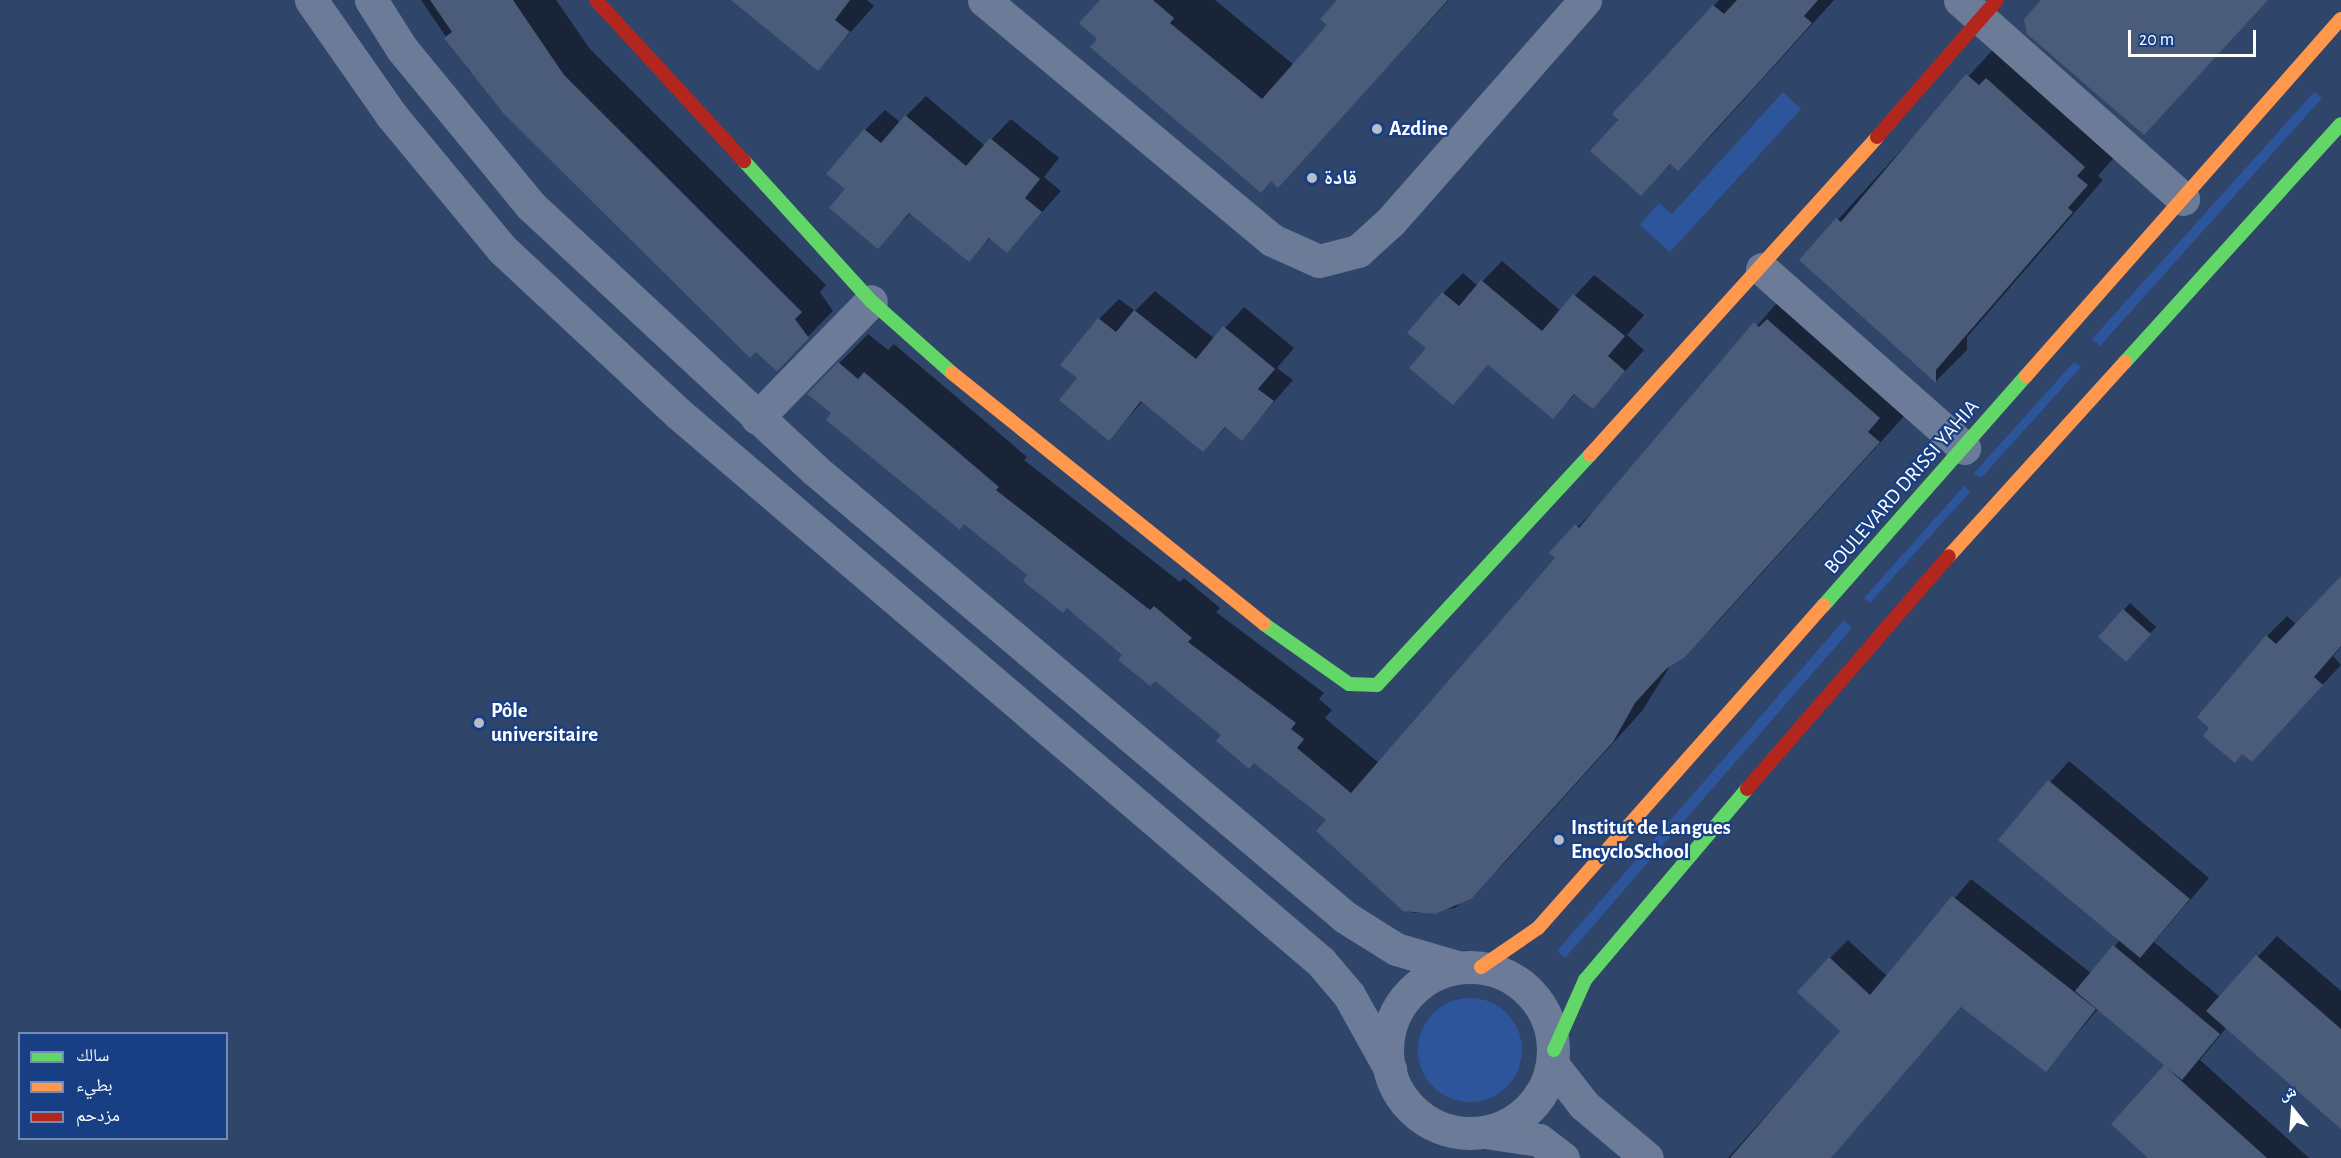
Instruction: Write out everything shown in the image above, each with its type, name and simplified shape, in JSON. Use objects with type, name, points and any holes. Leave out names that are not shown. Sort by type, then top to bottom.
[{"type":"main road","points":[[596,0],[871,301],[967,387],[1316,665],[1349,684],[1377,686],[1762,269],[1979,6]]},
{"type":"main road","name":"BOULEVARD DRISSI YAHIA","points":[[1469,967],[1538,928],[1563,901],[2341,19]]},
{"type":"main road","points":[[1553,1057],[1585,980],[1636,918],[1918,589],[2341,124]]},
{"type":"street","points":[[311,0],[392,116],[502,249],[679,414],[1321,962],[1349,995],[1390,1069],[1401,1096],[1416,1113],[1436,1126],[1539,1140],[1563,1158]]},
{"type":"street","points":[[371,0],[402,49],[530,205],[758,418],[1345,917],[1396,949],[1469,967],[1525,986],[1551,1026],[1553,1057],[1540,1094],[1525,1113],[1483,1132]]},
{"type":"street","points":[[984,0],[1272,240],[1319,261],[1358,251],[1391,221],[1585,0]]},
{"type":"street","points":[[1979,6],[2183,199]]},
{"type":"street","points":[[1762,269],[1964,448]]},
{"type":"street","points":[[758,418],[871,301]]},
{"type":"street","points":[[1390,1069],[1389,1028],[1399,1006],[1434,974],[1469,967]]},
{"type":"street","points":[[1553,1057],[1584,1106],[1647,1158]]},
{"type":"shaded area","points":[[1783,92],[1801,109],[1670,252],[1640,225],[1659,203],[1672,214]]},
{"type":"shaded area","points":[[2314,92],[2322,98],[2100,346],[2092,339]]},
{"type":"shaded area","points":[[2074,362],[2081,367],[1981,478],[1974,473]]},
{"type":"shaded area","points":[[1964,486],[1970,492],[1870,603],[1864,598]]},
{"type":"shaded area","points":[[1844,620],[1852,628],[1565,958],[1557,951]]},
{"type":"shaded area","points":[[1470,998],[1490,1002],[1507,1013],[1518,1030],[1522,1050],[1518,1070],[1507,1087],[1490,1098],[1470,1102],[1450,1098],[1433,1087],[1422,1070],[1418,1050],[1422,1030],[1433,1013],[1450,1002]]},
{"type":"building","points":[[430,0],[513,0],[564,75],[802,312],[795,319],[809,338],[777,371],[756,352],[750,358],[504,114],[444,38],[452,32]]},
{"type":"building","points":[[731,0],[850,0],[835,20],[850,32],[818,71]]},
{"type":"building","points":[[1100,0],[1153,0],[1174,18],[1170,23],[1262,99],[1327,25],[1320,19],[1337,0],[1448,0],[1278,188],[1271,181],[1261,193],[1090,47],[1097,39],[1079,23]]},
{"type":"building","points":[[1737,0],[1818,0],[1804,16],[1812,23],[1760,81],[1678,171],[1670,164],[1641,196],[1590,151],[1618,120],[1612,114],[1713,5],[1724,14]]},
{"type":"building","points":[[2041,0],[2268,0],[2144,135],[2027,34],[2024,19]]},
{"type":"building","points":[[1966,74],[1979,85],[1986,78],[2085,167],[2077,176],[2088,185],[2068,208],[2073,212],[1936,370],[1936,383],[1799,260],[1836,218],[1841,222]]},
{"type":"building","points":[[905,115],[966,166],[990,138],[1040,179],[1025,198],[1042,212],[1007,253],[989,238],[969,262],[909,213],[878,249],[829,208],[845,189],[826,174],[864,129],[881,143]]},
{"type":"building","points":[[1481,280],[1542,331],[1573,294],[1625,336],[1608,356],[1625,371],[1593,409],[1574,394],[1553,419],[1488,365],[1453,405],[1409,368],[1426,348],[1407,333],[1442,292],[1459,306]]},
{"type":"building","points":[[1134,310],[1196,359],[1223,326],[1275,369],[1258,389],[1274,401],[1242,441],[1225,427],[1203,452],[1141,401],[1109,441],[1059,400],[1077,378],[1060,365],[1098,318],[1116,332]]},
{"type":"building","points":[[1767,319],[1880,418],[1868,432],[1880,442],[1685,657],[1666,669],[1635,703],[1613,742],[1471,899],[1435,914],[1403,911],[1316,831],[1326,820],[1254,763],[1249,769],[1216,741],[1221,735],[1155,681],[1150,686],[1118,660],[1122,655],[1067,608],[1063,613],[1023,581],[1027,575],[964,524],[960,530],[826,420],[831,413],[807,394],[838,362],[858,379],[864,372],[999,487],[996,490],[1150,610],[1154,606],[1192,638],[1188,642],[1296,723],[1291,729],[1304,739],[1297,748],[1351,793],[1555,558],[1549,553],[1575,524],[1579,528],[1754,322],[1759,327]]},
{"type":"building","points":[[2341,576],[2341,646],[2314,677],[2323,685],[2252,762],[2242,754],[2235,763],[2203,736],[2209,728],[2197,717],[2266,635],[2276,644]]},
{"type":"building","points":[[2123,609],[2151,634],[2126,662],[2098,637]]},
{"type":"building","points":[[2048,780],[2190,899],[2140,958],[1998,840]]},
{"type":"building","points":[[1952,896],[2096,1009],[2046,1072],[1961,1007],[1831,1158],[1730,1158],[1840,1031],[1797,992],[1829,957],[1870,995]]},
{"type":"building","points":[[2113,945],[2220,1034],[2182,1080],[2167,1068],[2267,1158],[2148,1158],[2111,1124],[2164,1065],[2075,991]]},
{"type":"building","points":[[2256,955],[2341,1029],[2341,1129],[2206,1011]]},
{"type":"traffic: fast","points":[[2125,362],[2341,124]]},
{"type":"traffic: fast","points":[[744,161],[871,301],[952,373]]},
{"type":"traffic: fast","points":[[1824,605],[2026,376]]},
{"type":"traffic: fast","points":[[1264,624],[1349,684],[1377,685],[1590,455]]},
{"type":"traffic: fast","points":[[1554,1050],[1585,980],[1747,789]]},
{"type":"traffic: slow","points":[[2026,376],[2341,19]]},
{"type":"traffic: slow","points":[[1590,455],[1877,137]]},
{"type":"traffic: slow","points":[[1949,556],[2125,362]]},
{"type":"traffic: slow","points":[[952,373],[1264,624]]},
{"type":"traffic: slow","points":[[1481,967],[1538,928],[1824,605]]},
{"type":"traffic: jam","points":[[596,0],[744,161]]},
{"type":"traffic: jam","points":[[1877,137],[1997,0]]},
{"type":"traffic: jam","points":[[1747,789],[1949,556]]},
{"type":"place","name":"Azdine","points":[[1377,129]]},
{"type":"place","name":"قادة","points":[[1312,178]]},
{"type":"place","name":"Pôle universitaire","points":[[479,723]]},
{"type":"place","name":"Institut de Langues EncycloSchool","points":[[1559,840]]}]
